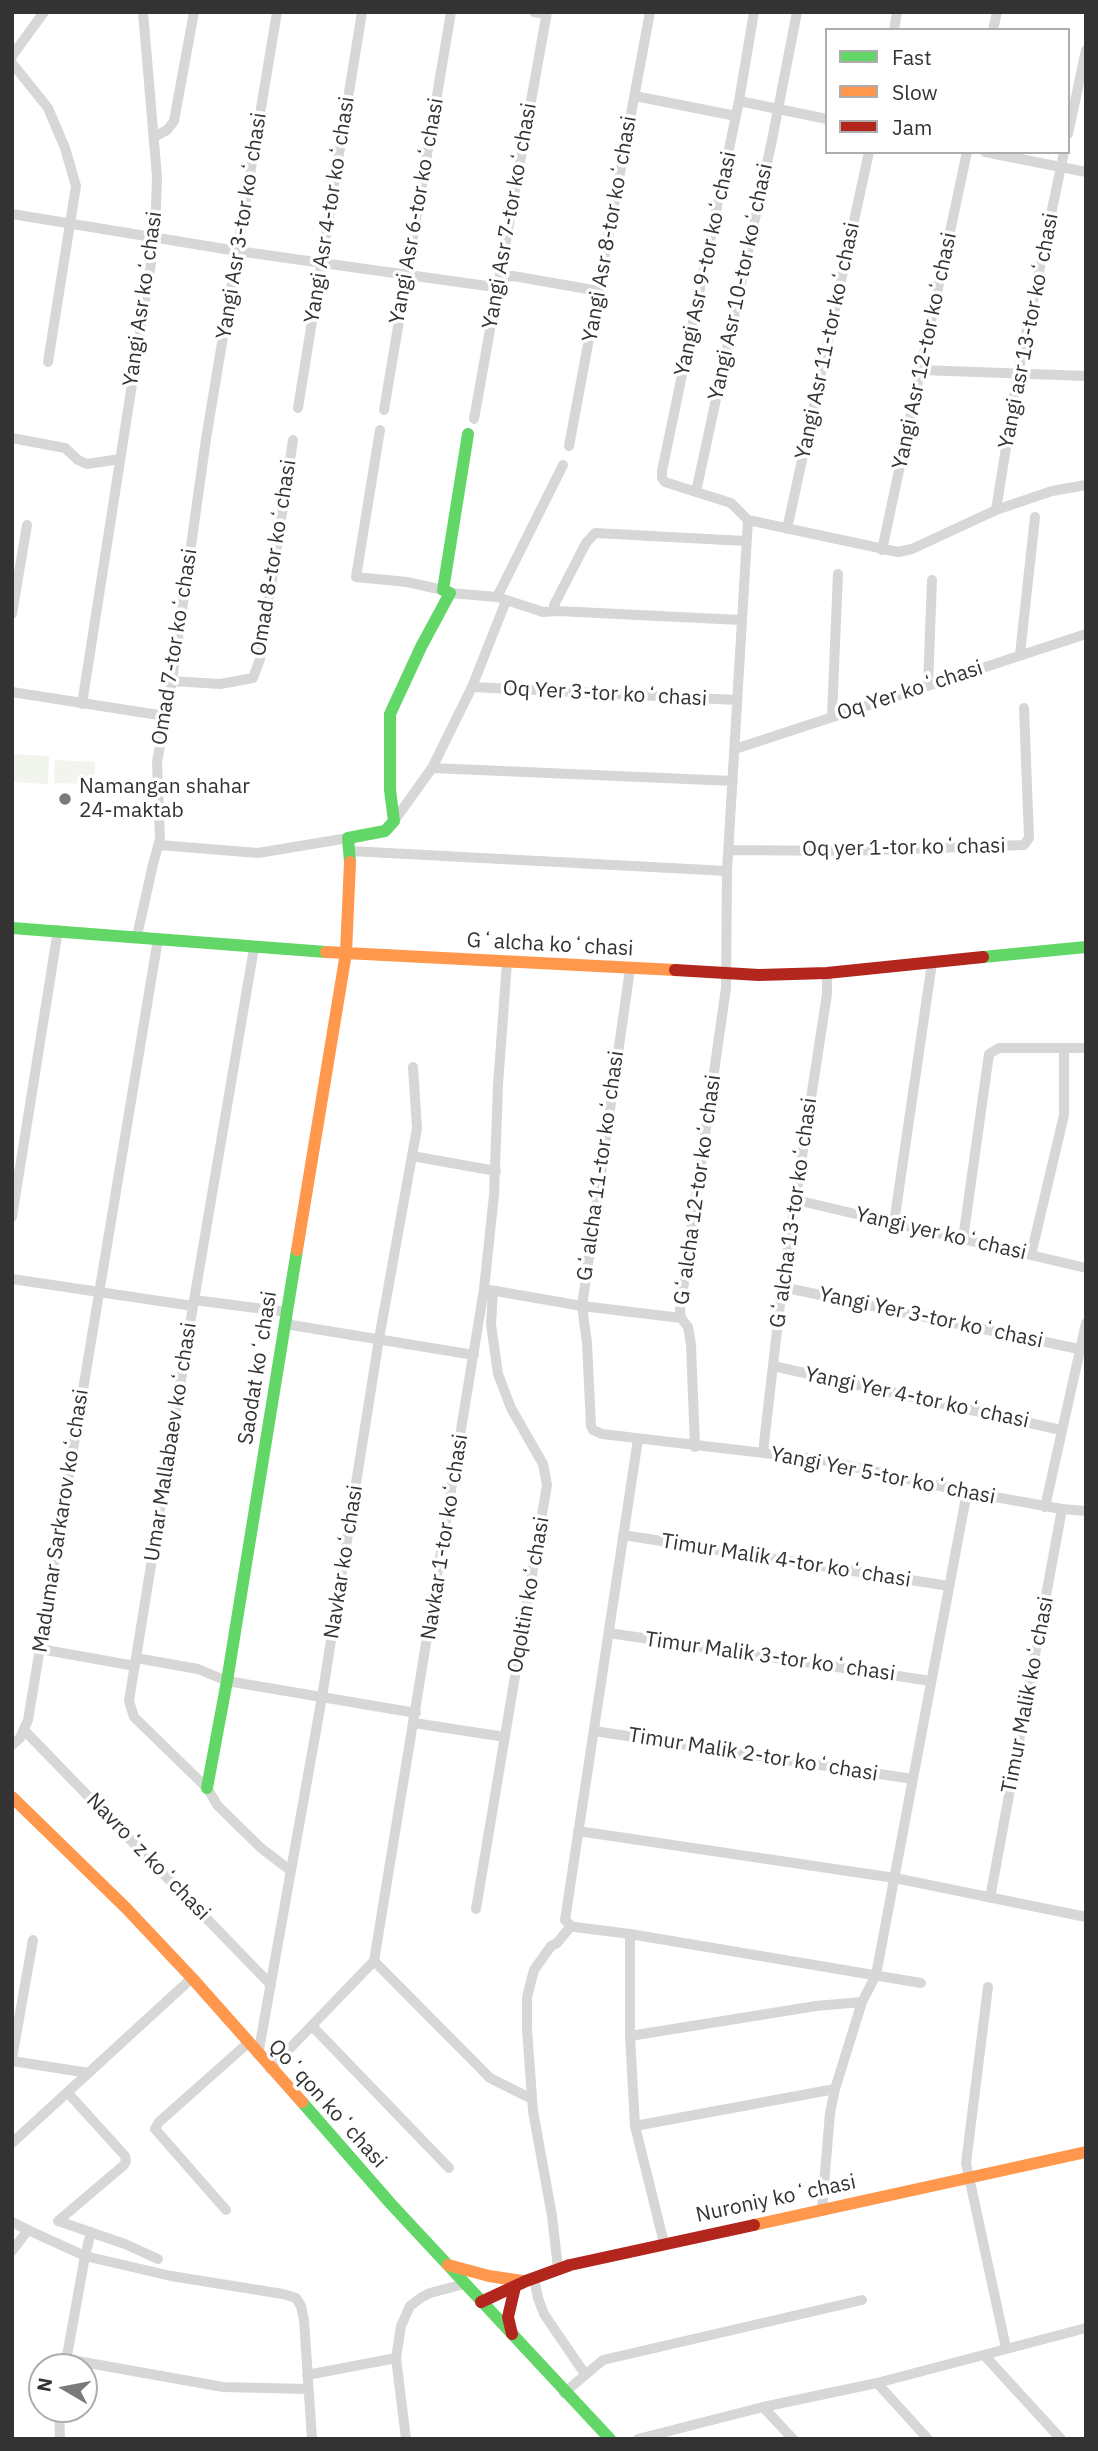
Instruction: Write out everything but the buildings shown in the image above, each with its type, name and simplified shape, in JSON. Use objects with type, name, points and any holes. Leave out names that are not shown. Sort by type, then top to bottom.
[{"type":"street","points":[[12,56],[44,12]]},
{"type":"street","name":"Yangi Asr koʻchasi","points":[[82,704],[155,237],[158,177],[143,12]]},
{"type":"street","points":[[154,137],[167,130],[174,121],[194,12]]},
{"type":"street","name":"Yangi Asr 3-tor koʻchasi","points":[[206,439],[277,12]]},
{"type":"street","name":"Yangi Asr 4-tor koʻchasi","points":[[298,408],[362,12]]},
{"type":"street","name":"Yangi Asr 6-tor koʻchasi","points":[[384,410],[451,12]]},
{"type":"street","points":[[534,12],[547,13]]},
{"type":"street","name":"Yangi Asr 8-tor koʻchasi","points":[[569,446],[650,12]]},
{"type":"street","name":"Yangi Asr 9-tor koʻchasi","points":[[696,492],[665,482],[662,471],[736,116],[754,12]]},
{"type":"street","name":"Yangi Asr 10-tor koʻchasi","points":[[696,492],[797,12]]},
{"type":"street","name":"Yangi Asr 7-tor koʻchasi","points":[[474,419],[547,13]]},
{"type":"street","points":[[1070,125],[1086,50]]},
{"type":"street","points":[[12,63],[48,108],[65,148],[76,186],[48,362]]},
{"type":"street","points":[[635,96],[736,116]]},
{"type":"street","points":[[739,101],[825,119]]},
{"type":"street","name":"Yangi Asr 11-tor koʻchasi","points":[[787,529],[869,154]]},
{"type":"street","name":"Yangi Asr 12-tor koʻchasi","points":[[882,550],[967,154]]},
{"type":"street","points":[[994,154],[1086,172]]},
{"type":"street","name":"Yangi asr 13-tor koʻchasi","points":[[996,510],[1018,373],[1064,154]]},
{"type":"street","points":[[12,214],[237,251],[487,286],[503,277],[520,276],[598,291]]},
{"type":"street","points":[[921,370],[1086,376]]},
{"type":"street","points":[[380,430],[356,577],[407,582],[447,592],[502,599],[543,612],[741,620]]},
{"type":"street","points":[[394,821],[390,790],[390,714],[447,592],[468,434]]},
{"type":"street","points":[[12,438],[65,448],[87,464],[120,459]]},
{"type":"street","name":"Omad 7-tor koʻchasi","points":[[137,936],[159,845],[161,828],[157,762],[172,681],[206,439]]},
{"type":"street","name":"Omad 8-tor koʻchasi","points":[[172,681],[220,684],[253,678],[260,659],[293,440]]},
{"type":"street","points":[[349,845],[385,831],[432,768],[472,687],[502,599],[564,465]]},
{"type":"street","points":[[696,492],[730,503],[748,520],[882,550],[905,551],[996,510],[1052,491],[1086,485]]},
{"type":"street","points":[[1020,654],[1035,517]]},
{"type":"street","points":[[726,974],[727,871],[748,520]]},
{"type":"street","points":[[12,614],[27,524]]},
{"type":"street","points":[[557,611],[554,605],[586,543],[596,533],[745,541]]},
{"type":"street","points":[[832,716],[838,574]]},
{"type":"street","points":[[928,686],[932,580]]},
{"type":"street","name":"Oq Yer koʻchasi","points":[[735,749],[1086,634]]},
{"type":"street","name":"Oq Yer 3-tor koʻchasi","points":[[472,687],[737,700]]},
{"type":"street","points":[[12,692],[165,716]]},
{"type":"street","name":"Oq yer 1-tor koʻchasi","points":[[729,850],[859,851],[1024,845],[1029,838],[1024,708]]},
{"type":"street","points":[[432,768],[733,781]]},
{"type":"street","points":[[159,845],[258,853],[349,845],[727,871]]},
{"type":"street","name":"Saodat koʻchasi","points":[[207,1788],[346,953],[349,845]]},
{"type":"street","name":"Gʻalcha koʻchasi","points":[[12,928],[137,936],[254,948],[796,976],[1086,947]]},
{"type":"street","points":[[12,1217],[58,930]]},
{"type":"street","name":"Madumar Sarkarov koʻchasi","points":[[12,1745],[24,1730],[40,1650],[158,939]]},
{"type":"street","name":"Umar Mallabaev koʻchasi","points":[[254,948],[129,1701],[134,1717],[207,1788],[214,1801],[291,1871]]},
{"type":"street","name":"Navkar 1-tor koʻchasi","points":[[374,1961],[474,1355],[488,1290],[507,962]]},
{"type":"street","points":[[894,1223],[932,963]]},
{"type":"street","name":"Gʻalcha 11-tor koʻchasi","points":[[631,969],[582,1306],[681,1318]]},
{"type":"street","name":"Gʻalcha 13-tor koʻchasi","points":[[763,1452],[782,1287],[827,994],[827,973]]},
{"type":"street","name":"Gʻalcha 12-tor koʻchasi","points":[[695,1447],[691,1345],[688,1327],[681,1318],[680,1301],[726,974]]},
{"type":"street","points":[[963,1239],[989,1054],[999,1048],[1086,1048]]},
{"type":"street","points":[[1031,1255],[1064,1115],[1064,1048]]},
{"type":"street","name":"Navkar koʻchasi","points":[[258,2055],[322,1697],[379,1339],[417,1128],[413,1067]]},
{"type":"street","points":[[412,1156],[496,1171]]},
{"type":"street","name":"Yangi yer koʻchasi","points":[[796,1200],[1086,1268]]},
{"type":"street","points":[[12,1279],[286,1318],[379,1339],[474,1355]]},
{"type":"street","name":"Yangi Yer 3-tor koʻchasi","points":[[782,1287],[1079,1349]]},
{"type":"street","points":[[488,1290],[582,1306]]},
{"type":"street","name":"Oqoltin koʻchasi","points":[[476,1909],[547,1485],[543,1464],[511,1408],[498,1374],[488,1290]]},
{"type":"street","name":"Yangi Yer 5-tor koʻchasi","points":[[582,1306],[587,1343],[591,1426],[602,1434],[822,1461],[1045,1507]]},
{"type":"street","points":[[1086,1324],[1045,1507],[1086,1511]]},
{"type":"street","name":"Yangi Yer 4-tor koʻchasi","points":[[772,1366],[1061,1430]]},
{"type":"street","points":[[638,1439],[565,1920],[573,1927],[631,1934],[921,1983]]},
{"type":"street","points":[[822,2209],[827,2141],[835,2089],[862,2002],[876,1975],[967,1492]]},
{"type":"street","name":"Timur Malik koʻchasi","points":[[990,1898],[1062,1509]]},
{"type":"street","name":"Timur Malik 4-tor koʻchasi","points":[[623,1535],[949,1586]]},
{"type":"street","name":"Timur Malik 3-tor koʻchasi","points":[[608,1633],[931,1681]]},
{"type":"street","points":[[40,1650],[198,1669],[226,1681],[322,1697],[505,1737]]},
{"type":"street","name":"Navroʻz koʻchasi","points":[[24,1730],[271,1985]]},
{"type":"street","name":"Timur Malik 2-tor koʻchasi","points":[[593,1731],[913,1779]]},
{"type":"street","name":"Qoʻqon koʻchasi","points":[[12,1797],[126,1908],[192,1978],[445,2264],[610,2439]]},
{"type":"street","points":[[578,1831],[895,1878],[1086,1917]]},
{"type":"street","points":[[558,2268],[532,2099],[527,2029],[528,1989],[534,1970],[542,1957],[573,1927]]},
{"type":"street","points":[[631,1934],[631,2036],[635,2126],[664,2243]]},
{"type":"street","points":[[33,1940],[12,2059],[89,2073]]},
{"type":"street","points":[[270,2069],[374,1961],[490,2078],[532,2099]]},
{"type":"street","points":[[12,2143],[192,1978]]},
{"type":"street","points":[[988,1987],[967,2144],[968,2177],[1006,2348]]},
{"type":"street","points":[[631,2036],[816,2006],[862,2002]]},
{"type":"street","points":[[313,2027],[449,2168]]},
{"type":"street","points":[[226,2210],[155,2129],[159,2122],[248,2043]]},
{"type":"street","points":[[635,2126],[835,2089]]},
{"type":"street","points":[[68,2093],[125,2158],[124,2165],[58,2219],[61,2223],[158,2259]]},
{"type":"street","name":"Nuroniy koʻchasi","points":[[481,2302],[558,2268],[1086,2152]]},
{"type":"street","points":[[12,2222],[85,2256],[172,2276],[296,2298],[304,2320],[312,2439]]},
{"type":"street","points":[[12,2251],[28,2230]]},
{"type":"street","points":[[67,2353],[91,2232]]},
{"type":"street","points":[[445,2264],[525,2282],[538,2298],[544,2315],[585,2374]]},
{"type":"street","points":[[512,2335],[508,2317],[525,2282]]},
{"type":"street","points":[[406,2439],[396,2358],[401,2326],[411,2306],[430,2293],[464,2284]]},
{"type":"street","points":[[564,2393],[603,2360],[862,2300]]},
{"type":"street","points":[[638,2439],[763,2407],[877,2383],[1086,2328]]},
{"type":"street","points":[[984,2355],[1061,2439]]},
{"type":"street","points":[[307,2375],[396,2358]]},
{"type":"street","points":[[98,2368],[212,2385],[308,2389]]},
{"type":"street","points":[[877,2383],[928,2439]]},
{"type":"street","points":[[763,2407],[793,2439]]},
{"type":"shaded area","points":[[12,754],[49,756],[48,784],[12,782]]},
{"type":"shaded area","points":[[55,760],[95,762],[94,784],[54,783]]},
{"type":"traffic: fast","points":[[350,862],[348,838],[385,831],[394,821],[390,790],[390,714],[450,593],[443,590],[468,434]]},
{"type":"traffic: fast","points":[[12,928],[326,952]]},
{"type":"traffic: fast","points":[[983,957],[1086,947]]},
{"type":"traffic: fast","points":[[207,1788],[297,1250]]},
{"type":"traffic: fast","points":[[302,2102],[391,2204],[610,2439]]},
{"type":"traffic: slow","points":[[297,1250],[346,953],[350,862]]},
{"type":"traffic: slow","points":[[326,952],[675,970]]},
{"type":"traffic: slow","points":[[12,1797],[126,1908],[302,2102]]},
{"type":"traffic: slow","points":[[754,2225],[1086,2152]]},
{"type":"traffic: slow","points":[[448,2265],[522,2281]]},
{"type":"traffic: jam","points":[[675,970],[759,975],[827,973],[983,957]]},
{"type":"traffic: jam","points":[[481,2302],[526,2281],[570,2265],[754,2225]]},
{"type":"traffic: jam","points":[[512,2334],[508,2317],[515,2287]]},
{"type":"place","name":"Namangan shahar 24-maktab","points":[[65,799]]}]
